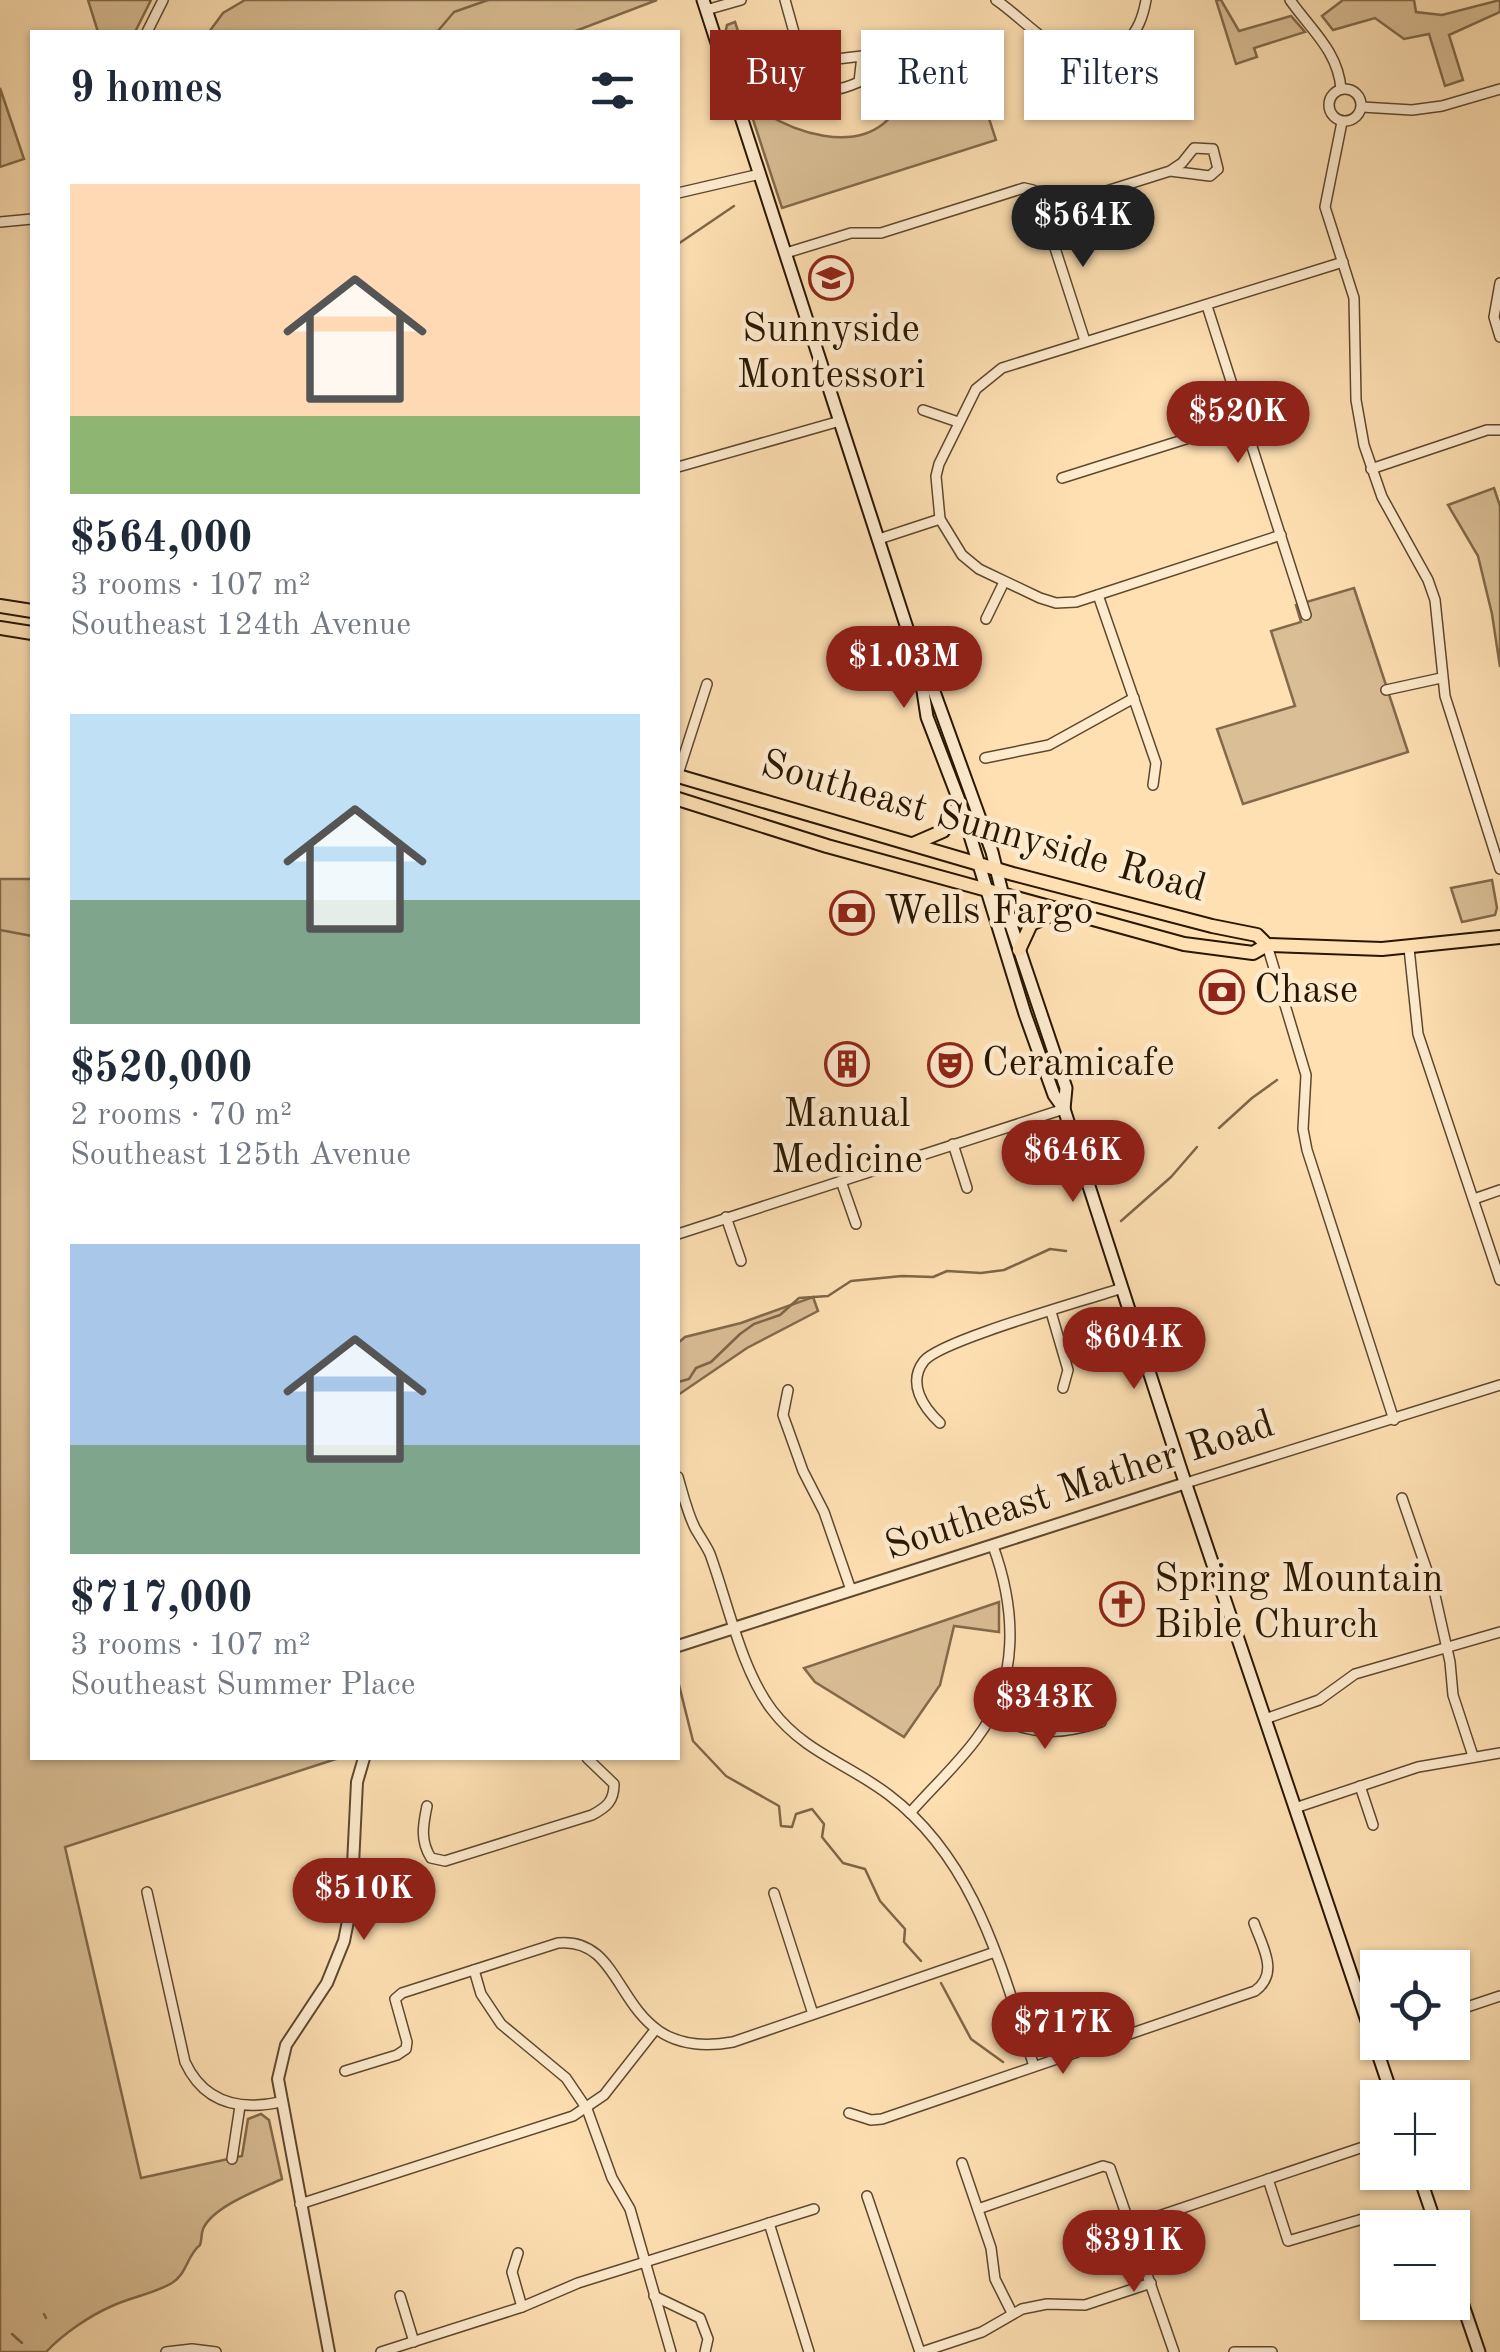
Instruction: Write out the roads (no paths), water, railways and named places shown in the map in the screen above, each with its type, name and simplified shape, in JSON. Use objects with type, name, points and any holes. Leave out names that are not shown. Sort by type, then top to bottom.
[{"type":"main road","points":[[704,5],[919,665],[927,717],[960,803],[1025,1014],[1054,1095],[1064,1108],[1186,1483],[1360,1993]]},
{"type":"main road","points":[[0,606],[30,611]]},
{"type":"main road","points":[[0,628],[30,633]]},
{"type":"main road","points":[[919,665],[928,675],[968,779],[1066,1088],[1064,1108]]},
{"type":"main road","name":"Southeast Sunnyside Road","points":[[680,776],[996,869],[1258,935],[1268,946]]},
{"type":"main road","name":"Southeast Sunnyside Road","points":[[680,800],[987,892],[1184,944],[1253,953],[1268,946],[1338,950],[1409,948],[1500,937]]},
{"type":"main road","points":[[913,844],[942,831],[960,803]]},
{"type":"main road","points":[[1020,950],[1031,924],[1059,912]]},
{"type":"main road","points":[[1184,944],[1212,926]]},
{"type":"main road","points":[[1025,1014],[1033,1019],[1043,1046],[1052,1050]]},
{"type":"main road","points":[[1468,2320],[1479,2352]]},
{"type":"street","points":[[148,30],[163,0]]},
{"type":"street","points":[[704,5],[740,0]]},
{"type":"street","points":[[785,0],[794,30]]},
{"type":"street","points":[[996,0],[1059,50],[1089,58],[1114,52],[1132,36],[1141,22],[1146,0]]},
{"type":"street","points":[[1290,0],[1336,61],[1341,89]]},
{"type":"street","points":[[862,56],[859,82],[825,91],[812,85],[803,63],[862,56]]},
{"type":"street","points":[[1341,89],[1355,92],[1362,107],[1352,120],[1342,122],[1330,112],[1329,103],[1341,89]]},
{"type":"street","points":[[1362,107],[1412,110],[1442,106],[1500,89]]},
{"type":"street","points":[[1342,122],[1325,207],[1354,298],[1356,400],[1371,468],[1393,522],[1428,580],[1437,616],[1441,678],[1500,869]]},
{"type":"street","points":[[1043,211],[1170,171],[1182,164],[1194,148],[1213,149],[1218,160],[1218,169],[1210,176],[1170,171]]},
{"type":"street","points":[[680,194],[760,174]]},
{"type":"street","points":[[786,253],[852,233],[881,232],[1024,188],[1033,190],[1085,341]]},
{"type":"street","points":[[0,222],[30,218]]},
{"type":"street","points":[[1281,535],[1098,595],[1056,603],[1004,582],[962,555],[940,519],[936,492],[938,464],[976,388],[1002,368],[1343,262]]},
{"type":"street","points":[[1500,283],[1494,318],[1500,338]]},
{"type":"street","points":[[1207,306],[1306,615]]},
{"type":"street","points":[[922,410],[958,422]]},
{"type":"street","points":[[680,465],[840,421]]},
{"type":"street","points":[[1062,478],[1243,421]]},
{"type":"street","points":[[1371,468],[1487,430],[1500,430]]},
{"type":"street","points":[[879,539],[940,519]]},
{"type":"street","points":[[986,620],[1004,582]]},
{"type":"street","points":[[1098,595],[1156,763],[1153,785]]},
{"type":"street","points":[[1386,690],[1441,678]]},
{"type":"street","points":[[680,769],[707,684]]},
{"type":"street","points":[[985,758],[1040,749],[1134,698]]},
{"type":"street","points":[[1486,818],[1500,813]]},
{"type":"street","points":[[1268,946],[1306,1075],[1306,1150],[1394,1420]]},
{"type":"street","points":[[1409,948],[1418,1034],[1500,1280]]},
{"type":"street","points":[[680,1233],[1064,1108]]},
{"type":"street","points":[[953,1144],[968,1188]]},
{"type":"street","points":[[842,1181],[856,1224]]},
{"type":"street","points":[[1474,1200],[1500,1190]]},
{"type":"street","points":[[726,1217],[741,1261]]},
{"type":"street","points":[[940,1422],[926,1410],[917,1383],[918,1370],[926,1358],[954,1343],[1122,1288]]},
{"type":"street","points":[[1051,1312],[1068,1370],[1063,1388]]},
{"type":"street","name":"Southeast Mather Road","points":[[680,1645],[1500,1385]]},
{"type":"street","points":[[788,1390],[784,1415],[802,1471],[824,1512],[852,1590]]},
{"type":"street","points":[[680,1483],[691,1518],[710,1553],[756,1686],[788,1730],[822,1757],[871,1782],[910,1813],[942,1849],[965,1882],[996,1952],[1034,2066]]},
{"type":"street","points":[[1402,1498],[1434,1592],[1453,1695],[1473,1756]]},
{"type":"street","points":[[910,1813],[976,1739],[992,1716],[1005,1678],[1011,1635],[1007,1592],[993,1546]]},
{"type":"street","points":[[1265,1719],[1319,1700],[1355,1674],[1500,1632]]},
{"type":"street","points":[[992,1716],[1056,1734],[1102,1722]]},
{"type":"street","points":[[1295,1808],[1418,1768],[1500,1753]]},
{"type":"street","points":[[329,2352],[280,2102],[278,2070],[282,2053],[327,1983],[348,1928],[356,1782],[363,1760]]},
{"type":"street","points":[[427,1806],[423,1839],[426,1849],[432,1858],[445,1860],[606,1808],[614,1795],[614,1784],[589,1760]]},
{"type":"street","points":[[1360,1786],[1373,1825]]},
{"type":"street","points":[[146,1892],[185,2062],[192,2077],[219,2100],[240,2106],[280,2102]]},
{"type":"street","points":[[774,1893],[814,2014]]},
{"type":"street","points":[[849,2113],[882,2119],[1260,1988],[1269,1969],[1254,1922]]},
{"type":"street","points":[[345,2071],[406,2049],[395,1999],[402,1993],[558,1943],[582,1944],[602,1957],[637,2012],[655,2030],[690,2044],[718,2045],[996,1952]]},
{"type":"street","points":[[474,1970],[481,1994],[501,2024],[566,2078],[587,2108],[612,2178],[630,2209],[672,2352]]},
{"type":"street","points":[[1470,2006],[1500,1996]]},
{"type":"street","points":[[300,2204],[554,2124],[587,2108],[617,2082],[655,2030]]},
{"type":"street","points":[[232,2159],[240,2106]]},
{"type":"street","points":[[1132,2226],[1360,2148]]},
{"type":"street","points":[[962,2163],[990,2248],[995,2278],[1012,2313]]},
{"type":"street","points":[[978,2209],[1103,2166],[1114,2174],[1174,2352]]},
{"type":"street","points":[[1268,2180],[1288,2241],[1360,2220]]},
{"type":"street","points":[[867,2196],[921,2352],[982,2332],[1012,2313],[1047,2304],[1085,2305],[1150,2283]]},
{"type":"street","points":[[380,2352],[522,2307],[578,2283],[814,2208]]},
{"type":"street","points":[[769,2223],[809,2352]]},
{"type":"street","points":[[518,2253],[512,2272],[522,2307]]},
{"type":"street","points":[[400,2296],[414,2342]]},
{"type":"street","points":[[654,2296],[700,2318],[708,2339],[705,2352]]},
{"type":"street","points":[[166,2352],[216,2352]]},
{"type":"street","points":[[1234,2352],[1272,2352]]},
{"type":"waterway","points":[[439,30],[454,12],[488,0]]},
{"type":"waterway","points":[[680,243],[734,206]]},
{"type":"waterway","points":[[0,930],[30,936]]},
{"type":"waterway","points":[[1219,1128],[1277,1080]]},
{"type":"waterway","points":[[1121,1221],[1171,1177],[1197,1147]]},
{"type":"waterway","points":[[680,1381],[711,1362],[754,1324],[780,1315],[799,1298],[828,1296],[851,1281],[933,1277],[947,1271],[1004,1270],[1050,1249],[1066,1251]]},
{"type":"waterway","points":[[680,1689],[693,1741],[726,1776],[779,1806],[781,1826],[792,1827],[796,1814],[812,1809],[824,1824],[822,1837],[843,1863],[865,1869],[880,1901],[905,1929],[904,1942],[921,1961]]},
{"type":"waterway","points":[[941,1983],[971,2039],[1003,2062]]},
{"type":"waterway","points":[[44,2314],[46,2318]]},
{"type":"waterway","points":[[12,2334],[22,2343]]},
{"type":"place","name":"Sunnyside Montessori","points":[[831,278]]},
{"type":"place","name":"Wells Fargo","points":[[852,913]]},
{"type":"place","name":"Chase","points":[[1222,992]]},
{"type":"place","name":"Manual Medicine","points":[[847,1064]]},
{"type":"place","name":"Ceramicafe","points":[[950,1065]]},
{"type":"place","name":"Spring Mountain Bible Church","points":[[1122,1604]]}]
